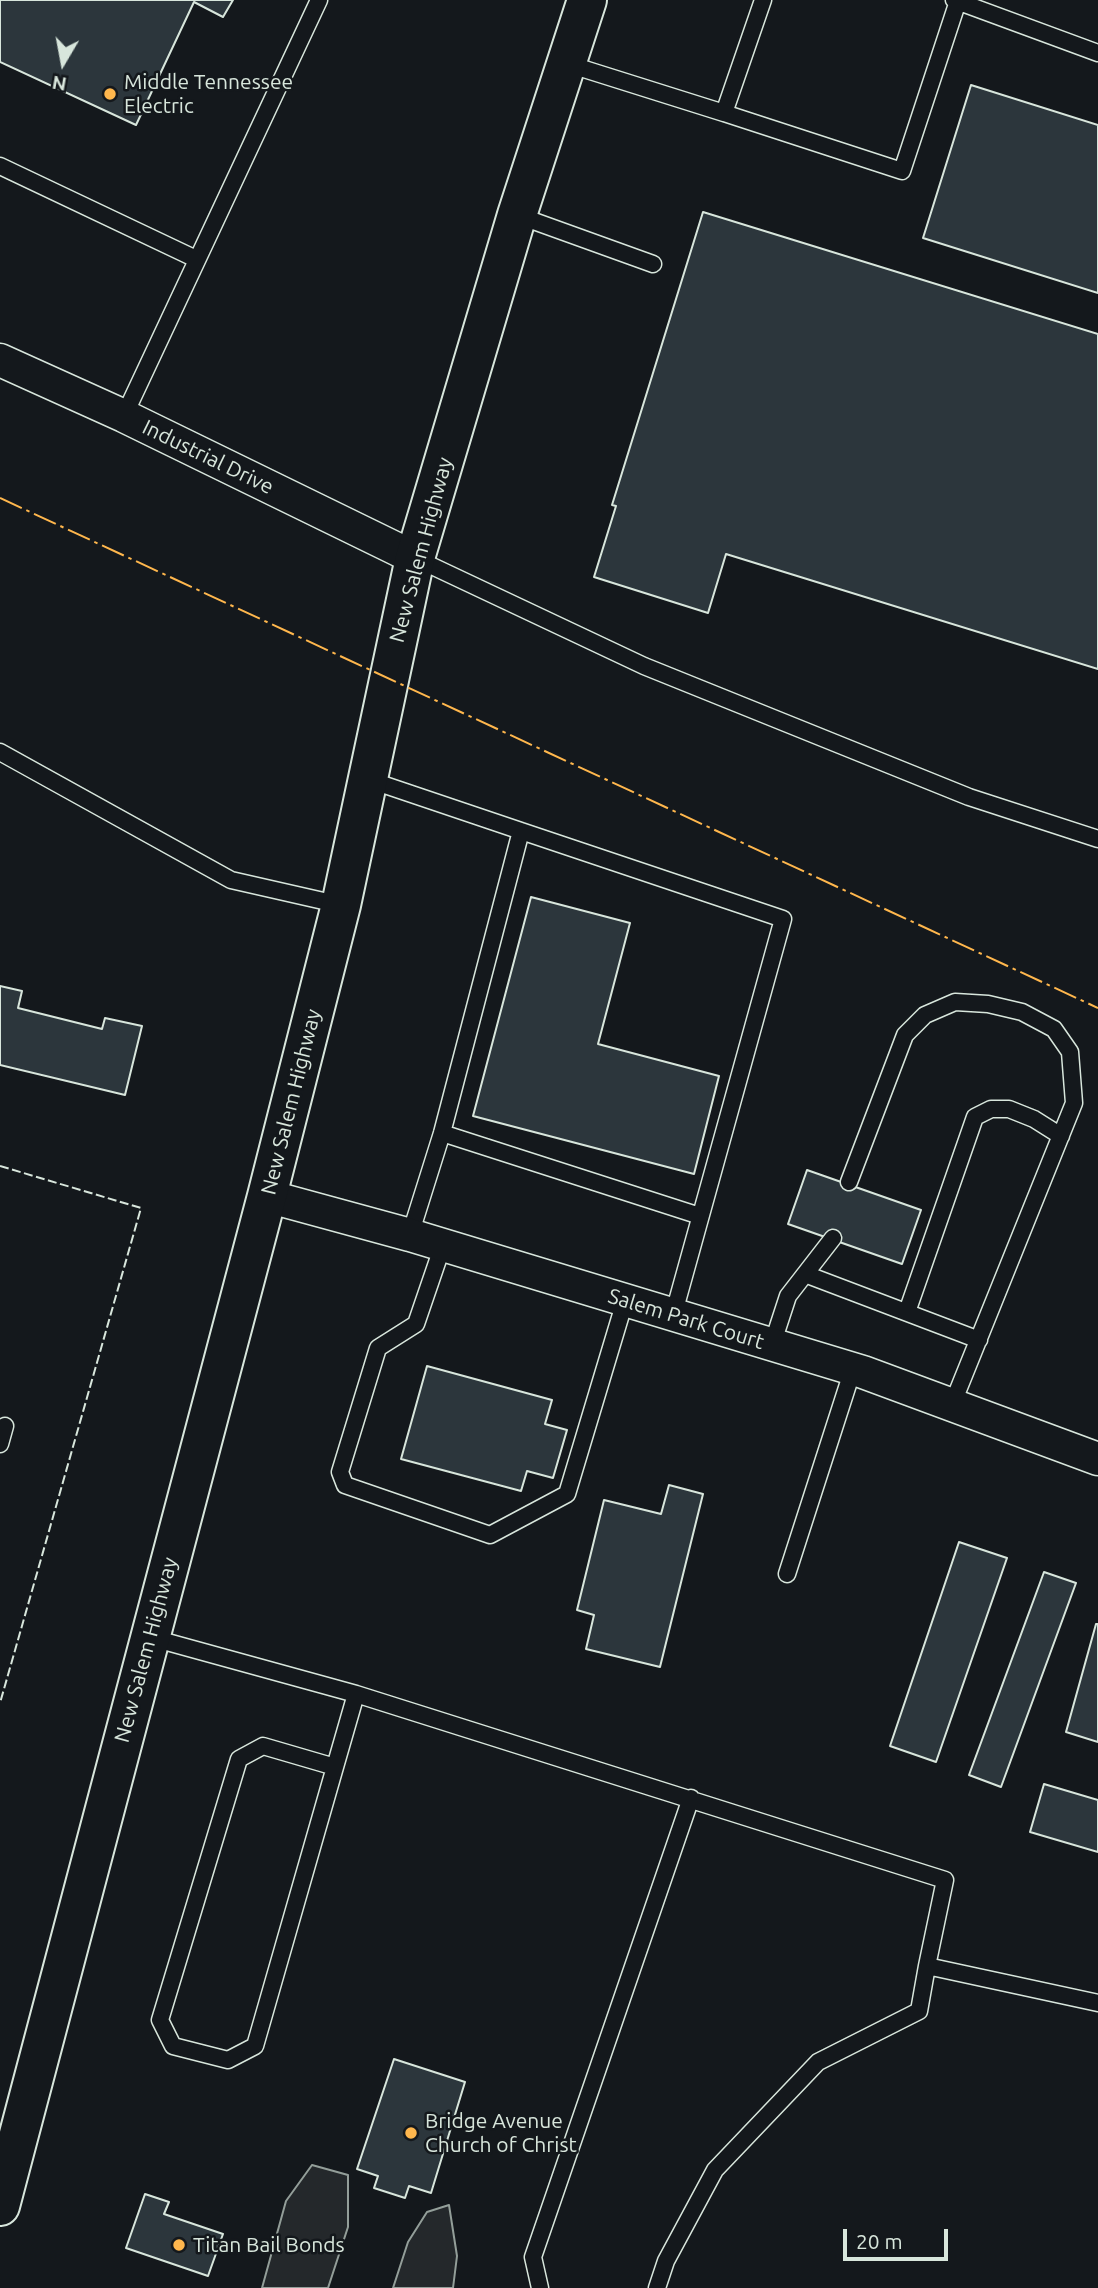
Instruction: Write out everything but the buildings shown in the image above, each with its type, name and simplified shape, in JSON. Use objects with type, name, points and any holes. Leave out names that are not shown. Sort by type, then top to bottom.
[{"type":"main road","name":"New Salem Highway","points":[[0,2206],[268,1196],[341,905],[415,558],[517,215],[587,0]]},
{"type":"street","name":"Industrial Drive","points":[[0,359],[124,416],[415,558]]},
{"type":"street","name":"Salem Park Court","points":[[268,1196],[410,1235],[853,1369],[1098,1459]]},
{"type":"lane","points":[[124,416],[319,0]]},
{"type":"lane","points":[[724,113],[763,0]]},
{"type":"lane","points":[[565,62],[902,171],[956,1],[1098,53]]},
{"type":"lane","points":[[0,166],[197,259]]},
{"type":"lane","points":[[517,215],[653,264]]},
{"type":"lane","points":[[415,558],[645,666],[969,797],[1098,839]]},
{"type":"lane","points":[[0,752],[231,880],[341,905]]},
{"type":"lane","points":[[367,779],[783,919],[673,1316]]},
{"type":"lane","points":[[410,1235],[442,1133],[521,831]]},
{"type":"lane","points":[[849,1182],[905,1035],[925,1015],[955,1002],[988,1004],[1022,1013],[1054,1029],[1070,1052],[1074,1103],[952,1405]]},
{"type":"lane","points":[[907,1312],[975,1118],[991,1109],[1009,1109],[1034,1119],[1061,1136]]},
{"type":"lane","points":[[442,1133],[700,1216]]},
{"type":"lane","points":[[772,1345],[788,1296],[833,1238]]},
{"type":"lane","points":[[443,1245],[416,1324],[378,1348],[340,1472],[345,1486],[490,1535],[567,1494],[625,1301]]},
{"type":"lane","points":[[805,1274],[979,1340]]},
{"type":"lane","points":[[787,1574],[853,1369]]},
{"type":"lane","points":[[0,1444],[5,1426]]},
{"type":"lane","points":[[149,1637],[356,1694],[945,1880],[919,2011],[818,2062],[715,2170],[666,2261],[657,2288]]},
{"type":"lane","points":[[335,1767],[263,1746],[240,1759],[160,2020],[173,2046],[229,2060],[255,2046],[356,1694]]},
{"type":"lane","points":[[540,2288],[533,2257],[691,1798]]},
{"type":"lane","points":[[927,1966],[1098,2003]]},
{"type":"shaded area","points":[[312,2165],[348,2175],[348,2227],[328,2288],[262,2288],[286,2201]]},
{"type":"shaded area","points":[[449,2205],[457,2256],[453,2288],[393,2288],[408,2242],[427,2212]]},
{"type":"fence","points":[[0,1166],[141,1208],[0,1703]]},
{"type":"power","points":[[0,498],[1098,1008]]},
{"type":"place","name":"Middle Tennessee Electric","points":[[110,94]]},
{"type":"place","name":"Bridge Avenue Church of Christ","points":[[411,2133]]},
{"type":"place","name":"Titan Bail Bonds","points":[[179,2245]]}]
